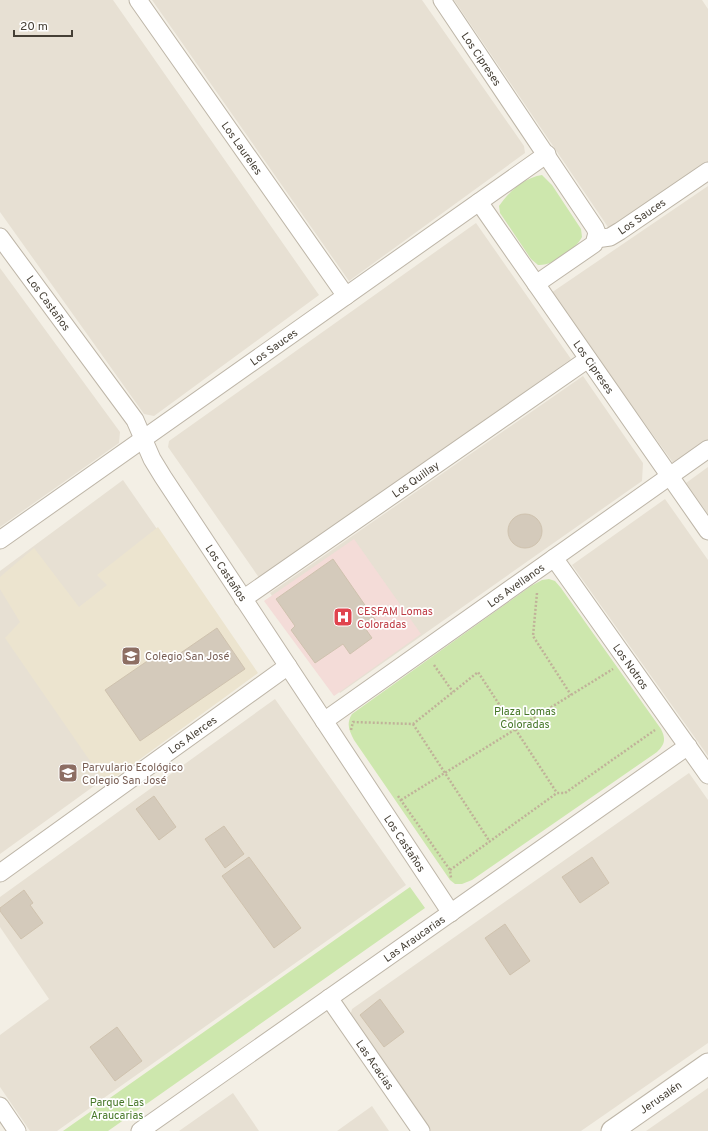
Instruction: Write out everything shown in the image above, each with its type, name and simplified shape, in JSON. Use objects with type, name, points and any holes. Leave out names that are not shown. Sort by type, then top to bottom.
[{"type":"street","name":"Los Laureles","points":[[138,0],[346,296]]},
{"type":"street","name":"Los Cipreses","points":[[442,0],[547,154],[595,228],[596,239]]},
{"type":"street","name":"Los Sauces","points":[[0,540],[547,154]]},
{"type":"street","name":"Los Sauces","points":[[596,239],[610,237],[620,231],[708,171]]},
{"type":"street","name":"Los Cipreses","points":[[479,202],[708,531]]},
{"type":"street","name":"Los Castaños","points":[[0,237],[135,420],[163,477],[451,912]]},
{"type":"street","points":[[536,284],[590,248],[596,239]]},
{"type":"street","name":"Los Quillay","points":[[243,599],[588,359]]},
{"type":"street","name":"Los Avellanos","points":[[324,721],[708,449]]},
{"type":"street","name":"Los Notros","points":[[554,558],[708,775]]},
{"type":"street","name":"Los Alerces","points":[[0,873],[288,666]]},
{"type":"street","name":"Las Araucarias","points":[[140,1131],[688,746]]},
{"type":"street","name":"Las Acacias","points":[[329,998],[421,1131]]},
{"type":"street","name":"Jerusalén","points":[[612,1131],[708,1064]]},
{"type":"street","points":[[0,1106],[17,1131]]},
{"type":"path","points":[[540,568],[533,636],[571,695]]},
{"type":"path","points":[[424,650],[453,692]]},
{"type":"path","points":[[401,800],[627,661]]},
{"type":"path","points":[[355,736],[351,730],[353,722],[413,724],[478,672],[557,793]]},
{"type":"path","points":[[396,794],[450,870],[557,793],[565,793],[669,720]]},
{"type":"path","points":[[413,724],[490,842]]},
{"type":"shaded area","points":[[0,0],[113,0],[319,295],[154,416],[144,414],[0,212]]},
{"type":"shaded area","points":[[152,0],[422,0],[524,146],[525,153],[349,281]]},
{"type":"shaded area","points":[[454,0],[702,0],[708,9],[708,163],[610,230]]},
{"type":"shaded area","points":[[708,186],[708,440],[674,464],[551,293]]},
{"type":"shaded area","points":[[476,223],[571,359],[260,579],[168,447],[169,441]]},
{"type":"shaded area","points":[[0,268],[120,432],[119,443],[0,527]]},
{"type":"shaded area","points":[[583,376],[643,463],[642,481],[340,693],[270,593]]},
{"type":"shaded area","points":[[708,467],[708,514],[686,483]]},
{"type":"shaded area","name":"Colegio San José","points":[[123,480],[250,663],[249,674],[0,854],[0,571]]},
{"type":"shaded area","points":[[665,499],[708,560],[708,756],[572,565]]},
{"type":"shaded area","name":"Colegio San José","points":[[158,527],[258,673],[106,784],[5,638],[20,622],[0,589],[0,577],[34,548],[79,607],[107,585],[97,575]]},
{"type":"shaded area","name":"CESFAM Lomas Coloradas","points":[[354,539],[421,634],[334,696],[264,601]]},
{"type":"shaded area","points":[[275,699],[406,885],[57,1131],[30,1131],[0,1087],[0,1035],[49,999],[0,927],[0,897]]},
{"type":"shaded area","points":[[689,773],[708,800],[708,1043],[581,1131],[431,1131],[350,1017],[352,1009]]},
{"type":"shaded area","points":[[708,1088],[708,1131],[646,1131]]},
{"type":"shaded area","points":[[233,1093],[259,1131],[179,1131]]},
{"type":"shaded area","points":[[372,1106],[389,1131],[337,1131]]},
{"type":"green space","points":[[542,175],[552,185],[581,229],[582,237],[569,252],[557,260],[544,265],[538,265],[531,259],[500,213],[499,206],[508,195],[523,182]]},
{"type":"green space","name":"Plaza Lomas Coloradas","points":[[549,579],[555,581],[561,588],[661,729],[664,736],[664,741],[657,752],[472,880],[462,884],[455,884],[450,880],[354,740],[350,730],[349,721],[352,714],[531,586],[542,580]]},
{"type":"green space","name":"Parque Las Araucarias","points":[[410,887],[425,908],[108,1131],[63,1131]]},
{"type":"building","points":[[522,514],[528,514],[532,515],[539,521],[542,531],[541,538],[535,545],[528,548],[522,548],[518,547],[511,541],[508,534],[508,528],[509,524],[515,517]]},
{"type":"building","points":[[333,559],[376,621],[365,628],[372,638],[350,654],[343,644],[315,663],[291,630],[295,626],[276,599]]},
{"type":"building","points":[[217,628],[245,669],[140,741],[105,690],[162,651],[169,661]]},
{"type":"building","points":[[154,796],[176,827],[159,840],[136,809]]},
{"type":"building","points":[[224,826],[244,854],[225,868],[205,839]]},
{"type":"building","points":[[249,857],[301,928],[274,948],[222,876]]},
{"type":"building","points":[[592,857],[609,883],[580,903],[562,877]]},
{"type":"building","points":[[24,890],[33,903],[30,905],[43,923],[21,939],[0,911],[0,908]]},
{"type":"building","points":[[505,924],[530,961],[510,975],[485,938]]},
{"type":"building","points":[[380,999],[404,1032],[384,1047],[360,1015]]},
{"type":"building","points":[[117,1027],[142,1061],[115,1081],[90,1047]]},
{"type":"place","name":"CESFAM Lomas Coloradas","points":[[343,617]]},
{"type":"place","name":"Colegio San José","points":[[131,656]]},
{"type":"place","name":"Parvulario Ecológico Colegio San José","points":[[68,773]]}]
